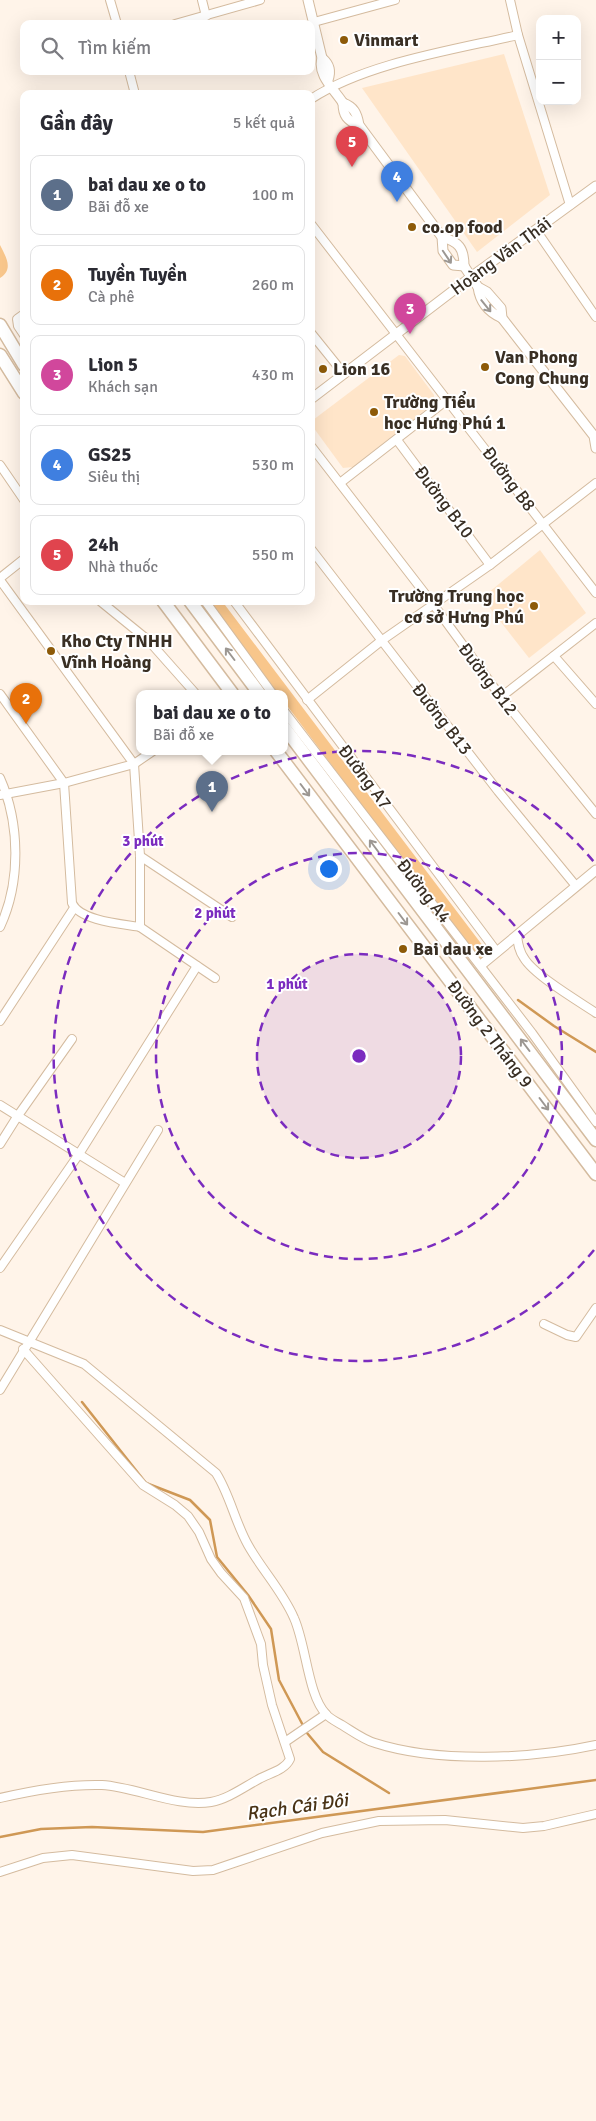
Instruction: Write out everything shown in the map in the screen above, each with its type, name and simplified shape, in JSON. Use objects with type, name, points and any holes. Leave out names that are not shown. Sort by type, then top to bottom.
[{"type":"highway","points":[[0,325],[20,359]]},
{"type":"highway","points":[[0,355],[20,387]]},
{"type":"highway","points":[[0,361],[16,381]]},
{"type":"highway","points":[[166,605],[230,690]]},
{"type":"highway","points":[[193,605],[257,690]]},
{"type":"highway","name":"Đường 2 Tháng 9","points":[[288,732],[596,1140]]},
{"type":"highway","name":"Đường 2 Tháng 9","points":[[279,755],[596,1174]]},
{"type":"street","points":[[110,0],[116,20]]},
{"type":"street","points":[[202,0],[206,16]]},
{"type":"street","points":[[190,20],[260,0]]},
{"type":"street","points":[[308,0],[313,20]]},
{"type":"street","points":[[315,22],[395,0]]},
{"type":"street","points":[[510,0],[518,35],[570,205]]},
{"type":"street","points":[[315,26],[322,58],[320,65],[322,75],[330,83],[343,103],[351,106],[357,115],[359,124],[442,237],[443,251],[453,265],[464,266]]},
{"type":"street","points":[[315,96],[330,83],[386,67],[518,35]]},
{"type":"street","points":[[130,75],[134,90]]},
{"type":"street","name":"Hoàng Văn Thái","points":[[315,396],[471,277],[596,186]]},
{"type":"street","name":"Đường B8","points":[[315,229],[398,334],[596,593]]},
{"type":"street","points":[[536,230],[596,317]]},
{"type":"street","points":[[442,237],[454,241],[464,254],[464,266],[471,277],[478,287],[488,292],[500,308],[502,318],[595,436],[596,448]]},
{"type":"street","points":[[20,317],[17,319],[20,329]]},
{"type":"street","points":[[315,338],[344,374]]},
{"type":"street","points":[[340,483],[448,399]]},
{"type":"street","name":"Đường B10","points":[[397,440],[490,565]]},
{"type":"street","name":"Đường B12","points":[[315,451],[433,604],[501,697],[596,814]]},
{"type":"street","points":[[0,465],[20,494]]},
{"type":"street","points":[[307,700],[381,641],[490,565],[596,483]]},
{"type":"street","name":"Đường B13","points":[[315,554],[498,791],[576,886]]},
{"type":"street","points":[[20,562],[0,579],[134,764],[140,856],[140,927]]},
{"type":"street","points":[[105,605],[148,640],[192,690]]},
{"type":"street","points":[[208,605],[270,690]]},
{"type":"street","name":"Đường A7","points":[[237,605],[497,952]]},
{"type":"street","points":[[501,697],[596,623]]},
{"type":"street","points":[[554,656],[596,704]]},
{"type":"street","points":[[0,694],[64,783],[72,903],[74,908],[85,916],[140,927],[215,978]]},
{"type":"street","name":"Đường A4","points":[[288,716],[480,966],[596,1122]]},
{"type":"street","points":[[3,794],[64,783],[134,764],[147,755]]},
{"type":"street","points":[[0,778],[13,828],[14,875],[11,895],[0,926]]},
{"type":"street","points":[[140,856],[232,916]]},
{"type":"street","points":[[480,966],[596,870]]},
{"type":"street","points":[[0,1021],[74,908]]},
{"type":"street","points":[[517,936],[519,950],[525,960],[547,980],[596,1013]]},
{"type":"street","points":[[0,1268],[4,1255],[79,1154],[197,966]]},
{"type":"street","points":[[0,1144],[72,1039]]},
{"type":"street","points":[[0,1105],[125,1183]]},
{"type":"street","points":[[0,1390],[23,1349],[158,1130]]},
{"type":"street","points":[[544,1324],[576,1337],[596,1308]]},
{"type":"street","points":[[0,1330],[84,1364],[216,1473],[224,1486],[247,1544],[283,1597],[295,1619],[305,1648],[317,1701],[326,1714],[374,1743],[425,1754],[480,1757],[568,1751],[596,1745]]},
{"type":"street","points":[[0,1798],[51,1787],[105,1785],[195,1803],[211,1802],[225,1798],[284,1767],[290,1759],[272,1705],[263,1665],[261,1644],[244,1598],[221,1574],[211,1559],[199,1532],[188,1516],[175,1505],[143,1485],[23,1349]]},
{"type":"street","points":[[285,1742],[326,1714]]},
{"type":"street","points":[[0,1872],[43,1858],[72,1855],[193,1871],[213,1870],[322,1833],[379,1821],[444,1820],[523,1828],[544,1826],[596,1814]]},
{"type":"shaded area","points":[[504,54],[550,195],[477,252],[362,88]]},
{"type":"shaded area","points":[[0,245],[8,267],[7,271],[0,278]]},
{"type":"shaded area","name":"Trường Tiểu học Hưng Phú 1","points":[[399,355],[405,356],[434,395],[434,403],[353,467],[343,468],[315,430],[315,418]]},
{"type":"shaded area","name":"Trường Trung học cơ sở Hưng Phú","points":[[540,550],[586,613],[529,658],[482,598]]},
{"type":"shaded area","points":[[211,605],[225,605],[486,950],[486,955],[482,959],[477,959],[288,707],[288,690],[275,690]]},
{"type":"waterway","points":[[518,1000],[554,1026],[596,1052]]},
{"type":"waterway","points":[[82,1402],[146,1483],[190,1500],[210,1520],[217,1557],[248,1595],[271,1629],[279,1680],[307,1733],[323,1752],[389,1793]]},
{"type":"waterway","name":"Rạch Cái Đôi","points":[[0,1837],[41,1829],[92,1827],[203,1832],[596,1780]]},
{"type":"place","name":"Vinmart","points":[[344,40]]},
{"type":"place","name":"24h","points":[[352,167]]},
{"type":"place","name":"GS25","points":[[397,202]]},
{"type":"place","name":"co.op food","points":[[412,227]]},
{"type":"place","name":"Lion 5","points":[[410,334]]},
{"type":"place","name":"Van Phong Cong Chung","points":[[485,367]]},
{"type":"place","name":"Lion 16","points":[[323,369]]},
{"type":"place","name":"Trường Tiểu học Hưng Phú 1","points":[[374,412]]},
{"type":"place","name":"Trường Trung học cơ sở Hưng Phú","points":[[534,606]]},
{"type":"place","name":"Kho Cty TNHH Vĩnh Hoàng","points":[[51,651]]},
{"type":"place","name":"Tuyền Tuyền","points":[[26,724]]},
{"type":"place","name":"bai dau xe o to","points":[[212,812]]},
{"type":"place","name":"Bai dau xe","points":[[403,949]]}]
